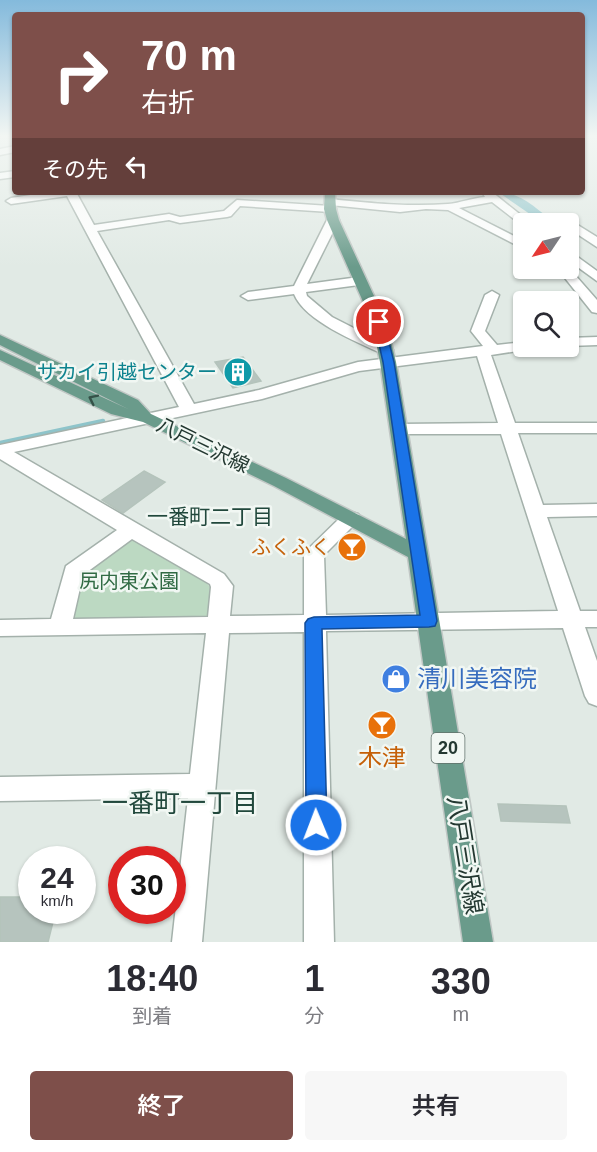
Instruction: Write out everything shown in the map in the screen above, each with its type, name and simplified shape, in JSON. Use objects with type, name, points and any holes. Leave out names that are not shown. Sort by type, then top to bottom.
[{"type":"main road","name":"八戸三沢線","points":[[331,206],[359,281],[379,322],[387,356],[478,942]]},
{"type":"main road","name":"八戸三沢線","points":[[0,339],[132,403],[148,418]]},
{"type":"main road","name":"八戸三沢線","points":[[0,354],[117,411],[148,418],[419,554]]},
{"type":"street","points":[[11,201],[50,195]]},
{"type":"street","points":[[72,195],[189,410]]},
{"type":"street","points":[[413,195],[418,207]]},
{"type":"street","points":[[90,229],[169,217],[180,220],[227,214],[237,203],[400,209],[450,207],[490,196],[513,213]]},
{"type":"street","points":[[331,206],[299,290],[303,300],[315,311],[387,356]]},
{"type":"street","points":[[450,207],[513,240]]},
{"type":"street","points":[[579,230],[597,243]]},
{"type":"street","points":[[579,263],[597,277]]},
{"type":"street","points":[[571,279],[597,309]]},
{"type":"street","points":[[248,296],[359,281]]},
{"type":"street","points":[[492,295],[491,303],[484,313],[478,331],[488,350],[534,511],[597,696]]},
{"type":"street","points":[[579,342],[597,341]]},
{"type":"street","points":[[0,450],[262,394],[387,356],[513,347]]},
{"type":"street","points":[[400,429],[597,428]]},
{"type":"street","points":[[0,450],[131,530],[217,579],[222,586],[187,942]]},
{"type":"street","points":[[534,511],[597,510]]},
{"type":"street","points":[[319,942],[314,554],[351,518]]},
{"type":"street","points":[[60,627],[73,571],[131,530]]},
{"type":"street","points":[[0,628],[597,619]]},
{"type":"street","points":[[0,789],[201,786]]},
{"type":"green space","name":"尻内東公園","points":[[132,538],[205,581],[210,587],[208,615],[203,618],[72,619],[78,572]]},
{"type":"water","points":[[502,195],[514,195],[543,213],[528,213]]},
{"type":"building","name":"サカイ引越センター","points":[[243,357],[261,381],[233,388],[215,362]]},
{"type":"building","points":[[144,471],[165,482],[123,513],[102,500]]},
{"type":"building","points":[[498,804],[566,806],[570,823],[501,821]]},
{"type":"building","points":[[0,897],[18,897],[18,924],[52,924],[48,942],[0,942]]},
{"type":"waterway","points":[[0,443],[103,421]]},
{"type":"place","name":"サカイ引越センター","points":[[238,372]]},
{"type":"place","name":"ふくふく","points":[[352,547]]},
{"type":"place","name":"清川美容院","points":[[396,679]]},
{"type":"place","name":"木津","points":[[382,725]]},
{"type":"district","name":"一番町二丁目","points":[[210,517]]},
{"type":"district","name":"一番町一丁目","points":[[180,803]]},
{"type":"route","points":[[316,825],[314,623],[429,621],[388,362],[379,322]]}]
